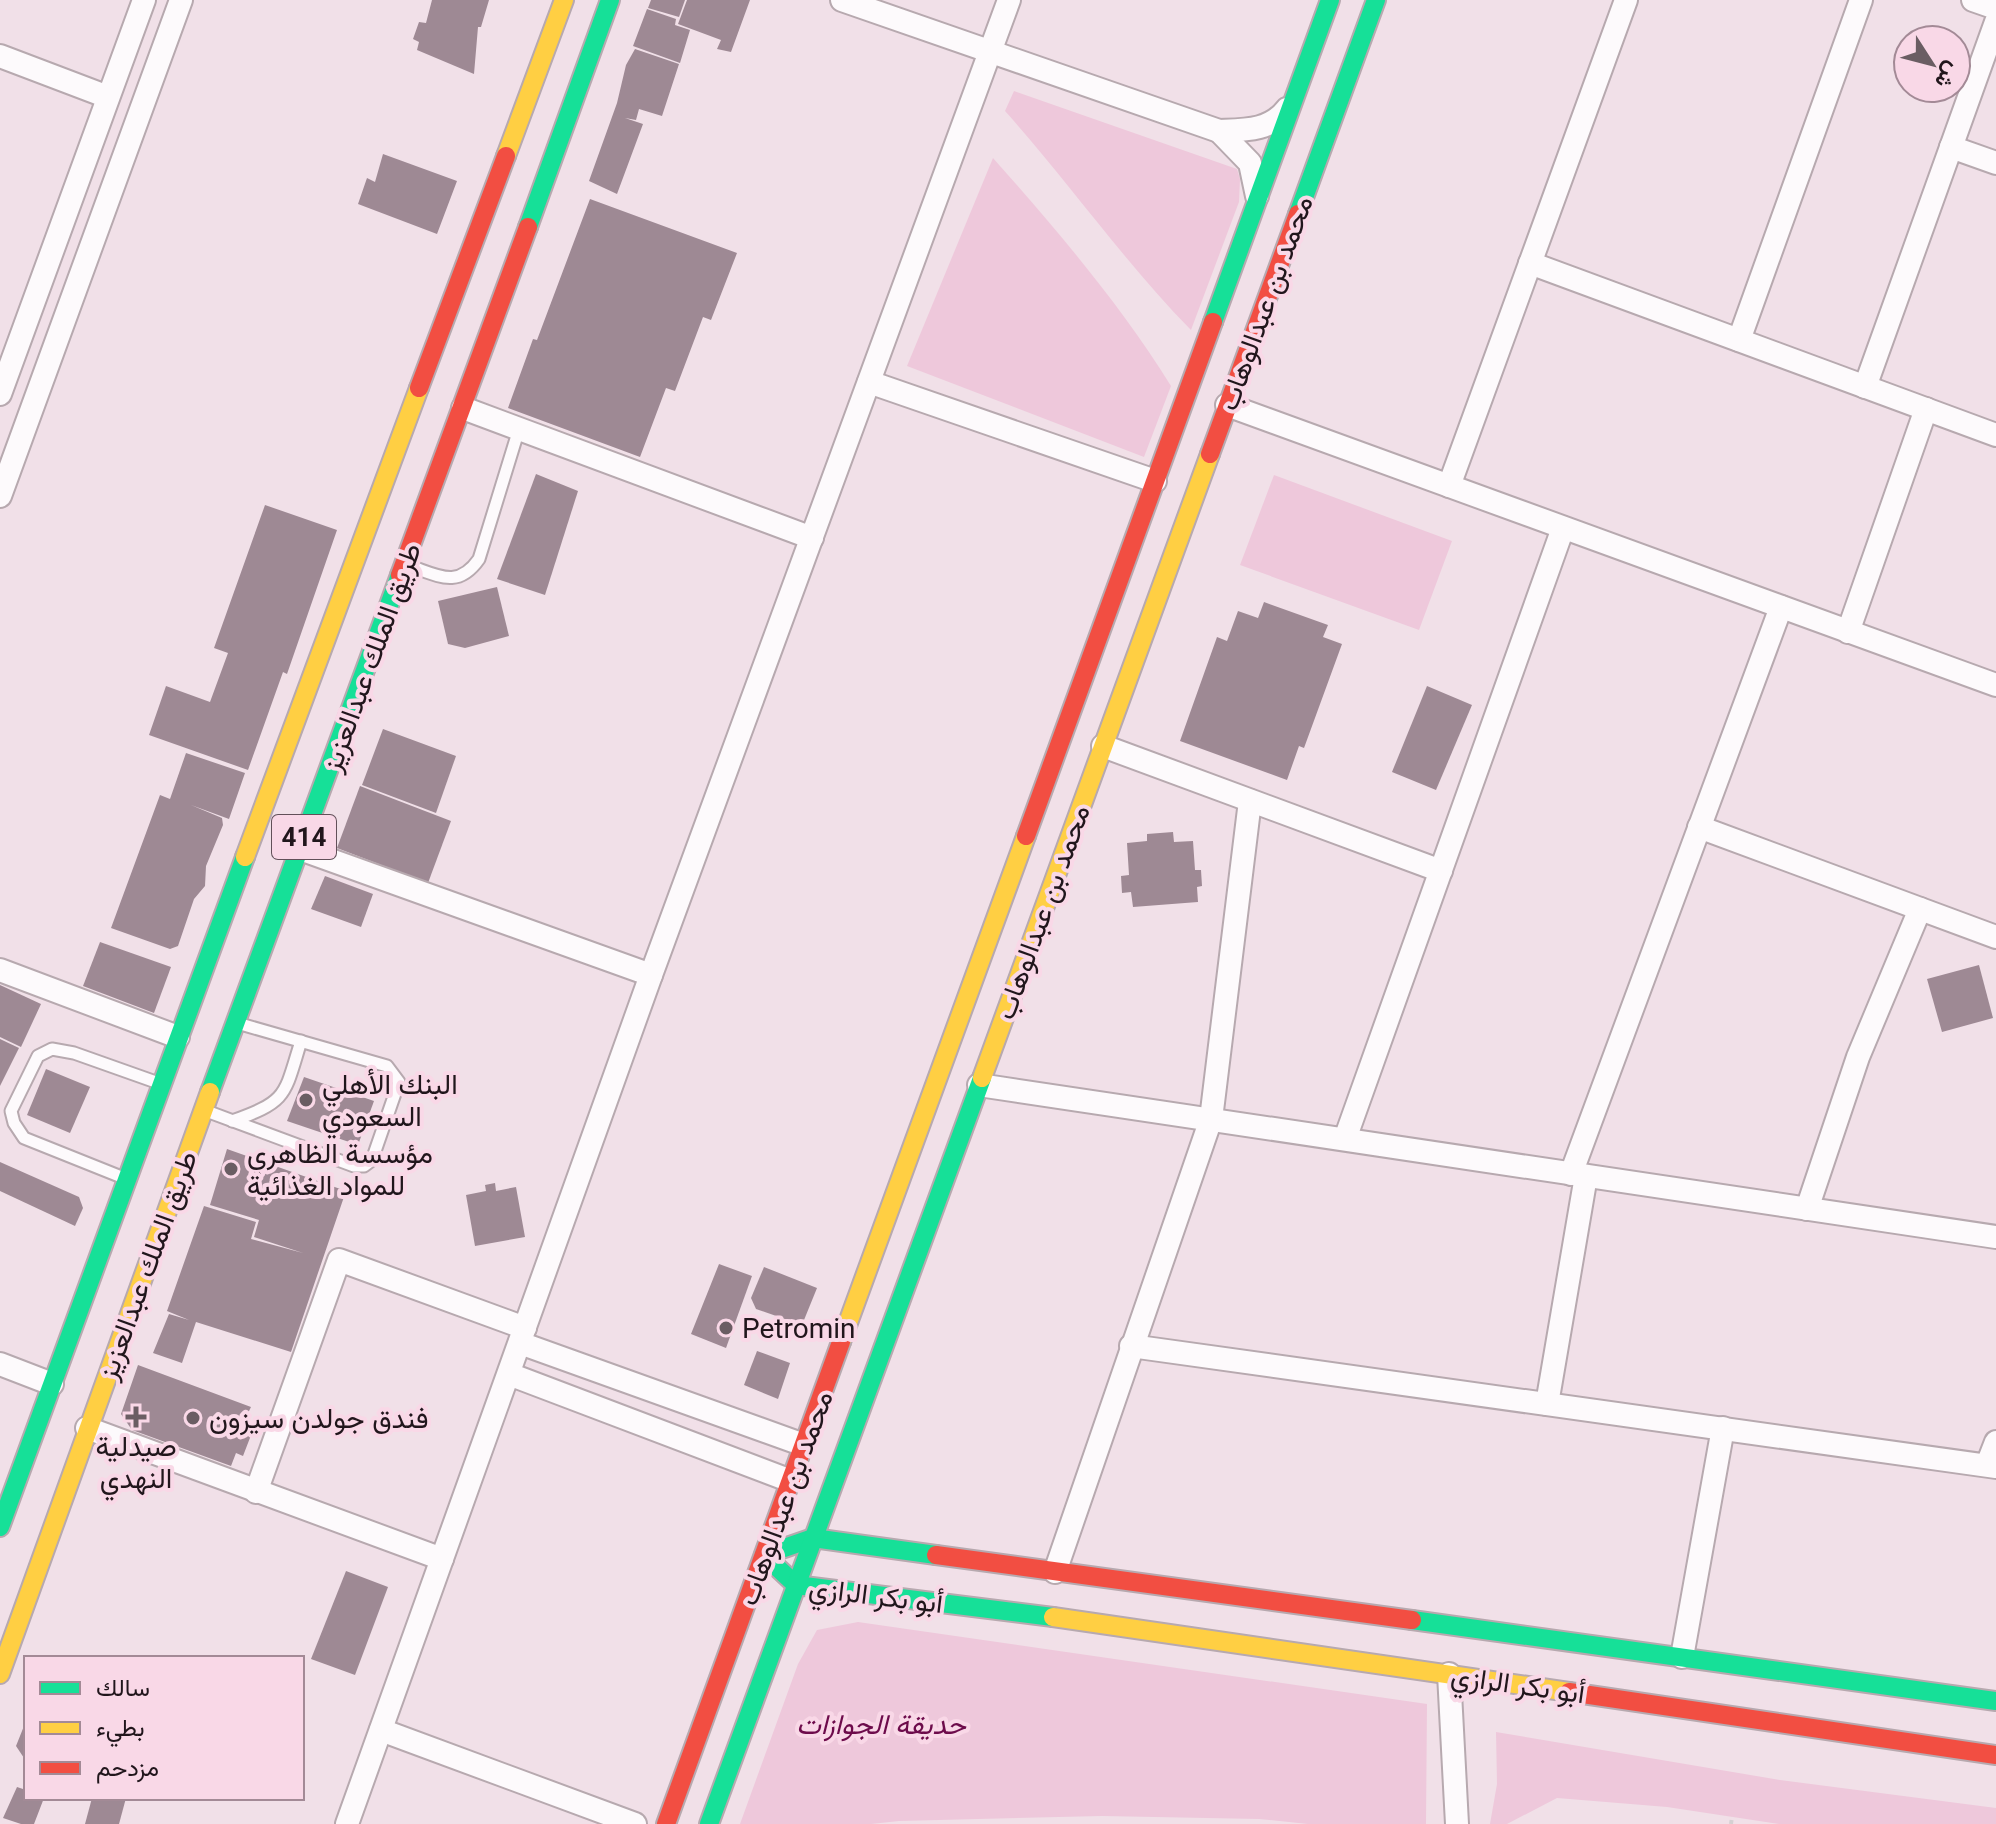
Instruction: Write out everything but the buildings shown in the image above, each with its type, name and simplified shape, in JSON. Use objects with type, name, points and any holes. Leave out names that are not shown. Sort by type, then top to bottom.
[{"type":"main road","name":"طريق الملك عبدالعزيز","points":[[0,1527],[178,1037],[564,0]]},
{"type":"main road","name":"طريق الملك عبدالعزيز","points":[[0,1674],[87,1428],[610,0]]},
{"type":"main road","name":"محمد بن عبدالوهاب","points":[[666,1824],[1330,0]]},
{"type":"main road","name":"محمد بن عبدالوهاب","points":[[709,1824],[1376,0]]},
{"type":"main road","name":"أبو بكر الرازي","points":[[1996,1701],[813,1538],[764,1555],[796,1585],[1097,1623],[1996,1755]]},
{"type":"street","points":[[0,394],[144,0]]},
{"type":"street","points":[[0,496],[181,0]]},
{"type":"street","points":[[842,0],[1219,131],[1266,126],[1278,120],[1293,102]]},
{"type":"street","points":[[347,1824],[651,975],[1009,0]]},
{"type":"street","points":[[1449,486],[1626,0]]},
{"type":"street","points":[[1739,340],[1861,0]]},
{"type":"street","points":[[1973,0],[1996,8]]},
{"type":"street","points":[[1865,387],[1996,22]]},
{"type":"street","points":[[0,56],[108,97]]},
{"type":"street","points":[[1219,131],[1250,163],[1257,199]]},
{"type":"street","points":[[1951,147],[1996,163]]},
{"type":"street","points":[[1530,263],[1996,435]]},
{"type":"street","points":[[869,382],[1155,481]]},
{"type":"street","points":[[1227,405],[1996,685]]},
{"type":"street","points":[[463,408],[812,538]]},
{"type":"street","points":[[1848,632],[1926,409]]},
{"type":"street","points":[[1345,1139],[1563,528]]},
{"type":"street","points":[[1547,1404],[1578,1175],[1699,827],[1781,607]]},
{"type":"street","points":[[1103,746],[1441,871]]},
{"type":"street","points":[[1055,1572],[1211,1119],[1250,801]]},
{"type":"street","points":[[1699,827],[1996,937]]},
{"type":"street","points":[[300,849],[651,975]]},
{"type":"street","points":[[1807,1209],[1858,1057],[1920,909]]},
{"type":"street","points":[[0,970],[178,1037]]},
{"type":"street","points":[[979,1085],[1996,1237]]},
{"type":"street","points":[[256,1492],[339,1260],[522,1336],[804,1445]]},
{"type":"street","points":[[1131,1346],[1992,1466],[1996,1442]]},
{"type":"street","points":[[0,1364],[52,1384]]},
{"type":"street","points":[[509,1374],[791,1481]]},
{"type":"street","points":[[87,1428],[442,1559]]},
{"type":"street","points":[[1682,1657],[1723,1428]]},
{"type":"street","points":[[1449,1674],[1457,1824]]},
{"type":"street","points":[[381,1730],[635,1824]]},
{"type":"lane","points":[[405,564],[444,578],[457,578],[470,571],[479,559],[519,429]]},
{"type":"lane","points":[[204,1110],[354,1166],[364,1166],[372,1160],[399,1082],[394,1073],[387,1066],[236,1022]]},
{"type":"lane","points":[[232,1121],[266,1108],[283,1094],[301,1041]]},
{"type":"lane","points":[[126,1179],[24,1138],[14,1123],[11,1111],[38,1056],[52,1049],[74,1053],[161,1084]]},
{"type":"path","points":[[1731,1824],[1732,1817]]},
{"type":"green space","points":[[1014,91],[1237,169],[1239,202],[1191,330],[1005,111]]},
{"type":"green space","points":[[993,158],[1087,268],[1171,386],[1144,457],[907,366]]},
{"type":"green space","points":[[1274,475],[1452,541],[1419,630],[1240,565]]},
{"type":"green space","name":"حديقة الجوازات","points":[[858,1622],[1427,1704],[1426,1824],[1308,1824],[1259,1819],[1102,1816],[871,1824],[740,1824],[798,1664],[817,1630]]},
{"type":"green space","points":[[1496,1732],[1780,1780],[1996,1808],[1996,1824],[1779,1824],[1667,1807],[1557,1798],[1507,1824],[1490,1824],[1497,1784]]},
{"type":"traffic: fast","points":[[528,227],[610,0]]},
{"type":"traffic: fast","points":[[1213,322],[1330,0]]},
{"type":"traffic: fast","points":[[1298,214],[1376,0]]},
{"type":"traffic: fast","points":[[210,1092],[400,575]]},
{"type":"traffic: fast","points":[[0,1527],[245,857]]},
{"type":"traffic: fast","points":[[709,1824],[982,1078]]},
{"type":"traffic: fast","points":[[936,1555],[813,1538],[764,1555],[796,1585],[1053,1617]]},
{"type":"traffic: fast","points":[[1412,1620],[1996,1701]]},
{"type":"traffic: slow","points":[[506,156],[564,0]]},
{"type":"traffic: slow","points":[[245,857],[419,388]]},
{"type":"traffic: slow","points":[[982,1078],[1210,454]]},
{"type":"traffic: slow","points":[[841,1342],[1026,836]]},
{"type":"traffic: slow","points":[[0,1674],[210,1092]]},
{"type":"traffic: slow","points":[[1053,1617],[1569,1692]]},
{"type":"traffic: jam","points":[[419,388],[506,156]]},
{"type":"traffic: jam","points":[[1210,454],[1298,214]]},
{"type":"traffic: jam","points":[[400,575],[528,227]]},
{"type":"traffic: jam","points":[[1026,836],[1213,322]]},
{"type":"traffic: jam","points":[[666,1824],[841,1342]]},
{"type":"traffic: jam","points":[[936,1555],[1412,1620]]},
{"type":"traffic: jam","points":[[1569,1692],[1996,1755]]},
{"type":"place","name":"البنك الأهلي السعودي","points":[[306,1100]]},
{"type":"place","name":"مؤسسة الظاهري للمواد الغذائية","points":[[231,1169]]},
{"type":"place","name":"Petromin","points":[[726,1328]]},
{"type":"place","name":"صيدلية النهدي","points":[[136,1417]]},
{"type":"place","name":"فندق جولدن سيزون","points":[[193,1418]]}]
